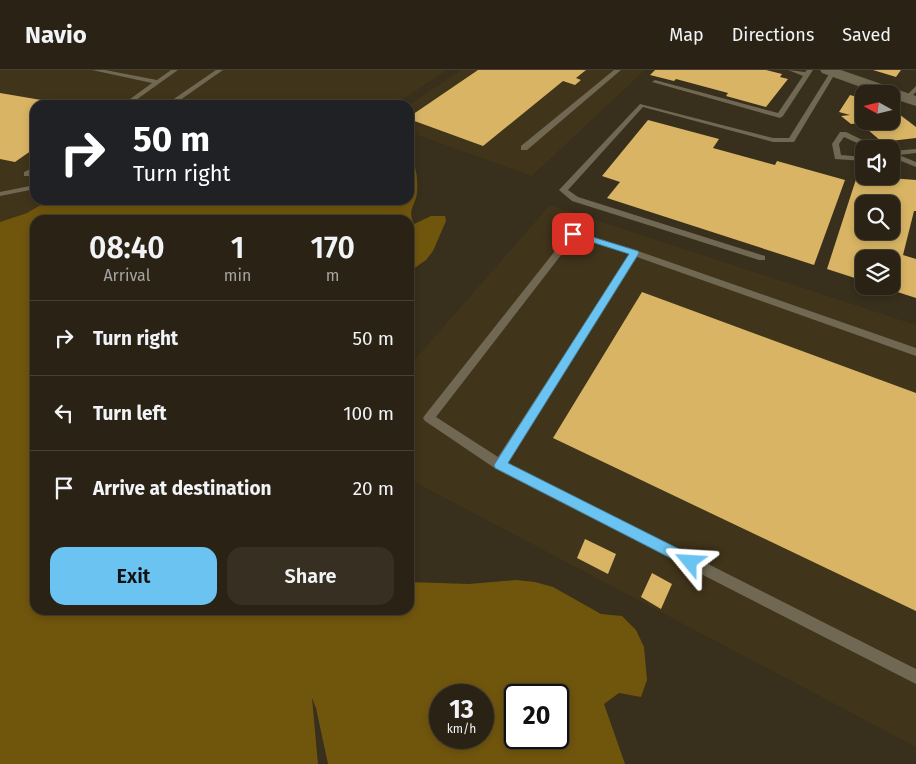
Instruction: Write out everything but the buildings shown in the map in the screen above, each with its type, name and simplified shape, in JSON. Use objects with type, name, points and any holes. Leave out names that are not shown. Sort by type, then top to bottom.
[{"type":"street","points":[[830,71],[913,95]]},
{"type":"lane","points":[[95,70],[158,82]]},
{"type":"lane","points":[[132,100],[175,70]]},
{"type":"lane","points":[[175,100],[220,70]]},
{"type":"lane","points":[[524,148],[618,70]]},
{"type":"lane","points":[[655,82],[780,116],[809,72],[791,70]]},
{"type":"lane","points":[[762,258],[574,199],[563,190],[642,105],[773,140],[792,140],[830,71]]},
{"type":"lane","points":[[855,158],[838,156],[834,148],[836,142],[843,134],[857,140]]},
{"type":"lane","points":[[900,153],[916,151]]},
{"type":"lane","points":[[900,158],[916,164],[900,163]]},
{"type":"lane","points":[[0,194],[30,188]]},
{"type":"lane","points":[[916,352],[635,253],[573,234],[429,418],[500,465],[916,677]]},
{"type":"lane","points":[[500,465],[635,253]]},
{"type":"shaded area","points":[[0,70],[447,70],[402,100],[30,100],[30,205],[41,205],[27,213],[0,222]]},
{"type":"shaded area","points":[[461,70],[645,70],[532,176],[414,134],[414,102]]},
{"type":"shaded area","points":[[414,164],[417,178],[417,193],[414,203]]},
{"type":"shaded area","points":[[41,205],[413,205],[411,215],[30,215],[30,615],[414,615],[414,582],[469,584],[516,580],[535,582],[553,587],[601,614],[622,616],[636,630],[644,647],[647,680],[641,697],[619,693],[604,704],[625,764],[328,764],[316,708],[312,698],[318,764],[0,764],[0,222],[27,213]]},
{"type":"shaded area","points":[[550,205],[916,325],[916,747],[414,482],[414,360]]},
{"type":"shaded area","points":[[431,216],[445,216],[446,221],[433,251],[426,260],[414,268],[414,224]]},
{"type":"route","points":[[573,234],[635,253],[500,465],[690,562]]}]
